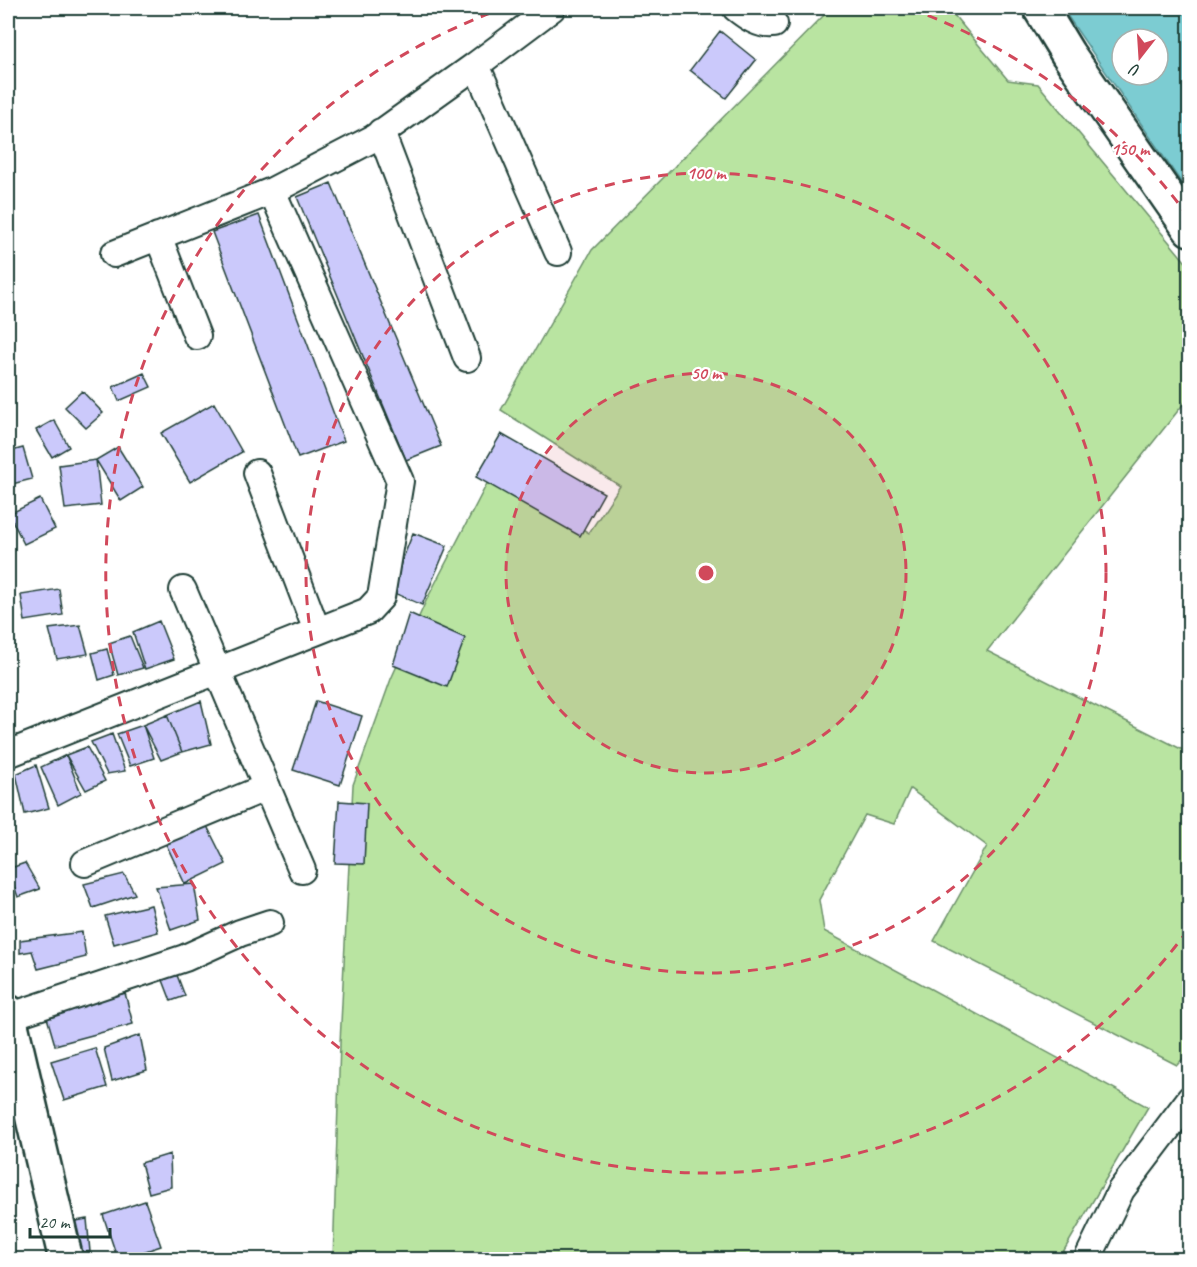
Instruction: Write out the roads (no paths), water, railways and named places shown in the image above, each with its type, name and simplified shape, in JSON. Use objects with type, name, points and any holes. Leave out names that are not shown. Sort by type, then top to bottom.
[{"type":"street","points":[[114,254],[272,192],[381,132],[552,8]]},
{"type":"street","points":[[736,8],[745,16],[768,25],[774,24]]},
{"type":"street","points":[[1040,8],[1068,54],[1190,229]]},
{"type":"street","points":[[476,65],[558,252]]},
{"type":"street","points":[[381,132],[467,358]]},
{"type":"street","points":[[8,754],[368,610],[381,597],[400,481],[272,192]]},
{"type":"street","points":[[158,237],[197,336]]},
{"type":"street","points":[[257,473],[317,631]]},
{"type":"street","points":[[183,590],[302,870]]},
{"type":"street","points":[[85,863],[267,787]]},
{"type":"street","points":[[8,1017],[175,961],[270,923]]},
{"type":"street","points":[[8,1012],[66,1260]]},
{"type":"street","points":[[1087,1260],[1121,1190],[1190,1099]]},
{"type":"water","points":[[1062,8],[1189,8],[1189,194],[1116,87],[1170,87],[1170,27],[1110,27],[1110,78]]}]
